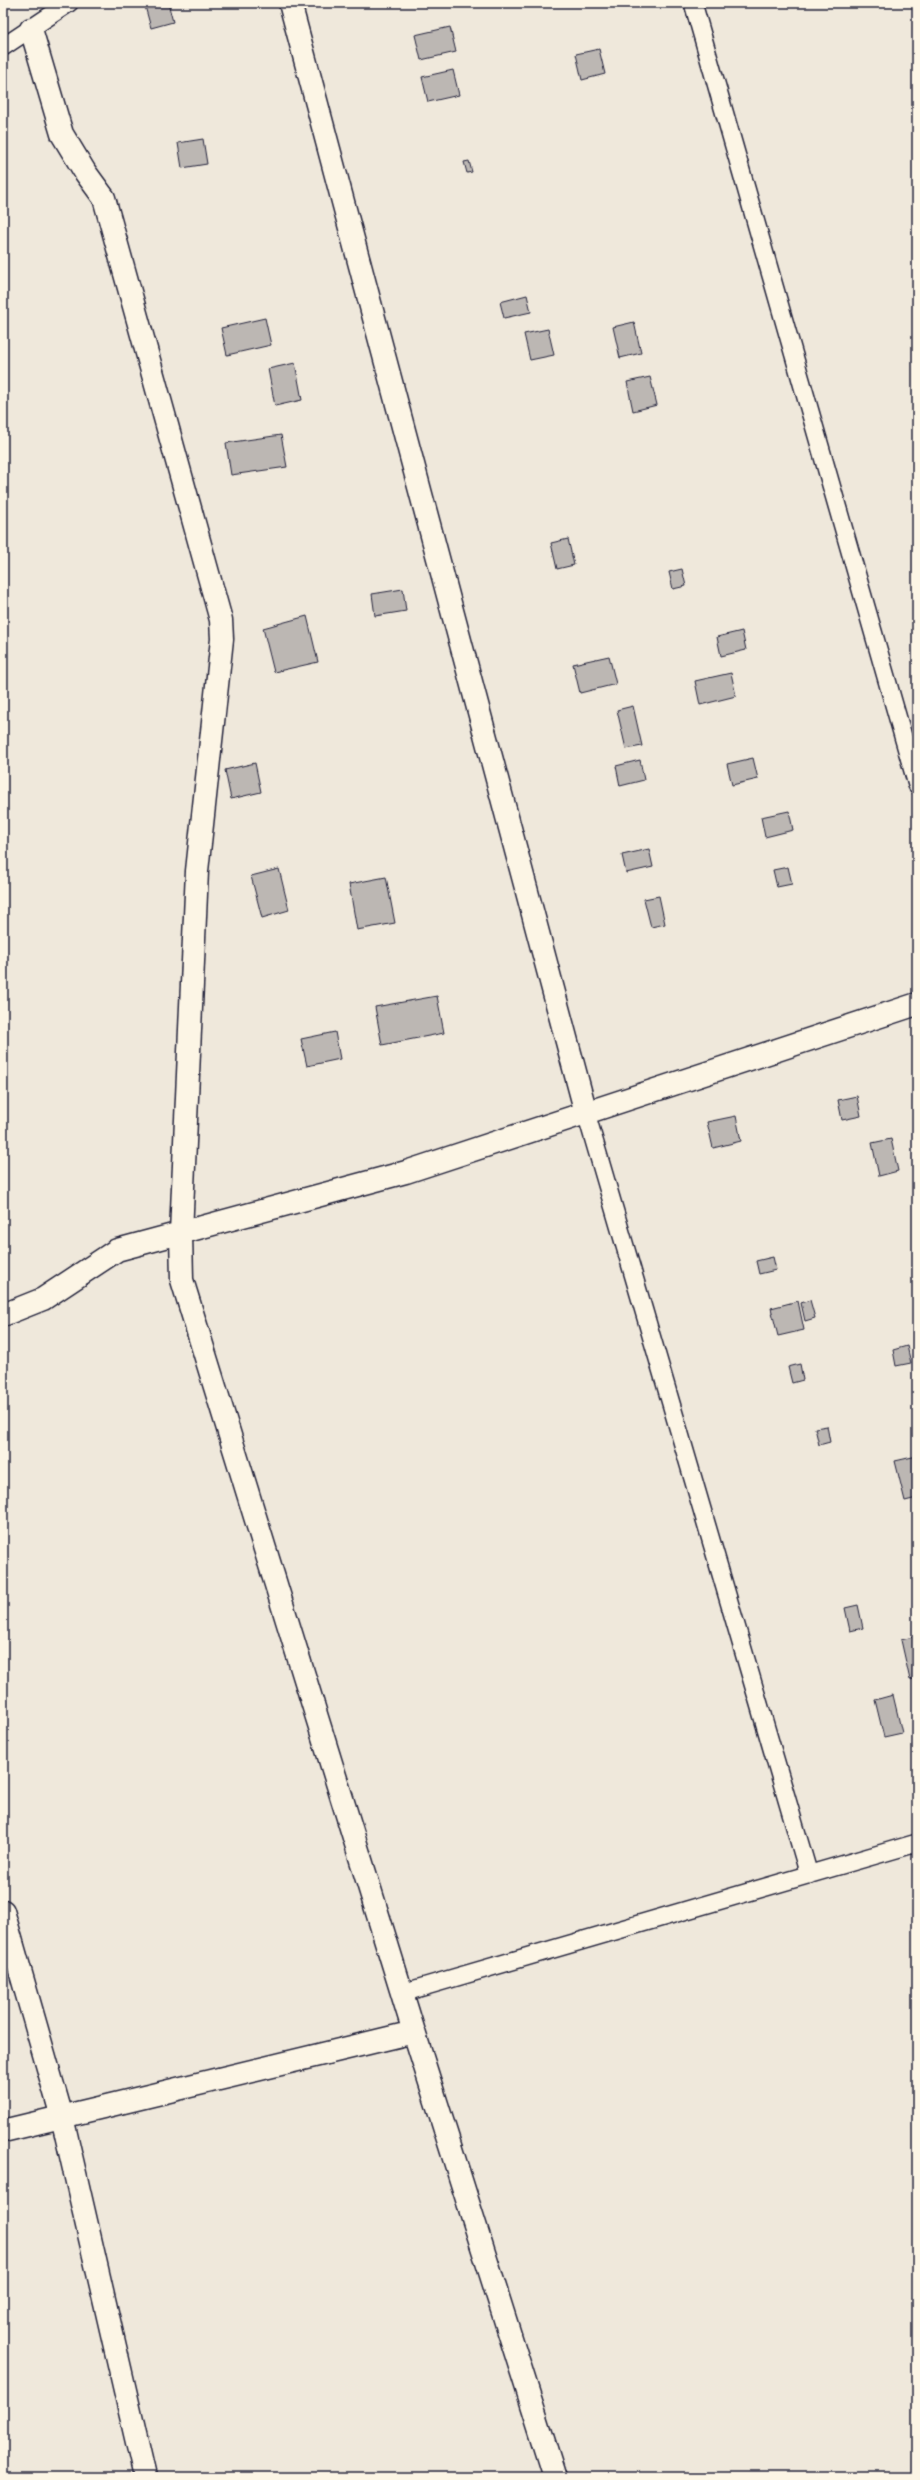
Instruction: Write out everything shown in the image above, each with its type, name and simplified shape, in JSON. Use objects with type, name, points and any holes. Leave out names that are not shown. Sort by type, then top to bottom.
[{"type":"street","points":[[290,3],[586,1114]]},
{"type":"street","points":[[31,29],[62,134],[85,172],[104,198],[221,620],[222,639],[197,870],[181,1233],[182,1280],[414,2032],[555,2477]]},
{"type":"street","points":[[3,1315],[43,1299],[117,1250],[406,1172],[917,1004]]},
{"type":"street","points":[[3,1911],[62,2117],[145,2477]]},
{"type":"street","points":[[3,2131],[414,2032]]},
{"type":"lane","points":[[3,47],[69,3]]},
{"type":"lane","points":[[693,3],[917,785]]},
{"type":"lane","points":[[586,1114],[809,1875]]},
{"type":"lane","points":[[402,1992],[917,1843]]},
{"type":"building","points":[[157,3],[168,3],[173,22],[151,28],[145,6]]},
{"type":"building","points":[[450,27],[456,52],[421,60],[415,35]]},
{"type":"building","points":[[599,49],[605,74],[582,80],[576,54]]},
{"type":"building","points":[[453,70],[459,95],[428,102],[422,77]]},
{"type":"building","points":[[203,139],[207,164],[182,168],[178,143]]},
{"type":"building","points":[[469,161],[472,172],[467,173],[464,162]]},
{"type":"building","points":[[527,295],[531,312],[504,318],[500,302]]},
{"type":"building","points":[[265,318],[271,345],[227,355],[221,328]]},
{"type":"building","points":[[634,322],[641,353],[620,358],[613,327]]},
{"type":"building","points":[[548,329],[554,355],[530,360],[524,334]]},
{"type":"building","points":[[295,363],[302,400],[275,406],[268,369]]},
{"type":"building","points":[[650,377],[657,405],[633,411],[627,382]]},
{"type":"building","points":[[281,435],[287,467],[231,475],[226,443]]},
{"type":"building","points":[[568,539],[574,565],[557,569],[551,543]]},
{"type":"building","points":[[682,569],[686,586],[673,589],[669,572]]},
{"type":"building","points":[[403,589],[406,611],[375,616],[372,594]]},
{"type":"building","points":[[307,616],[318,662],[274,672],[263,628]]},
{"type":"building","points":[[742,631],[746,650],[721,656],[717,637]]},
{"type":"building","points":[[609,656],[616,684],[580,693],[573,664]]},
{"type":"building","points":[[731,673],[736,696],[700,705],[695,681]]},
{"type":"building","points":[[633,706],[642,746],[626,749],[617,710]]},
{"type":"building","points":[[753,758],[758,779],[732,785],[727,764]]},
{"type":"building","points":[[640,760],[644,780],[620,786],[616,766]]},
{"type":"building","points":[[255,763],[261,792],[231,799],[225,770]]},
{"type":"building","points":[[789,811],[793,830],[765,837],[761,817]]},
{"type":"building","points":[[649,849],[653,867],[626,873],[622,855]]},
{"type":"building","points":[[788,867],[792,884],[777,887],[773,870]]},
{"type":"building","points":[[279,869],[289,910],[262,918],[251,876]]},
{"type":"building","points":[[386,877],[395,923],[357,930],[349,884]]},
{"type":"building","points":[[659,896],[665,924],[651,927],[644,899]]},
{"type":"building","points":[[437,996],[444,1033],[382,1045],[375,1007]]},
{"type":"building","points":[[335,1032],[340,1059],[307,1066],[301,1039]]},
{"type":"building","points":[[857,1096],[861,1116],[842,1120],[838,1100]]},
{"type":"building","points":[[736,1116],[741,1141],[713,1148],[707,1122]]},
{"type":"building","points":[[891,1139],[898,1171],[879,1176],[872,1143]]},
{"type":"building","points":[[773,1257],[776,1270],[759,1274],[756,1261]]},
{"type":"building","points":[[810,1300],[815,1318],[805,1321],[801,1303]]},
{"type":"building","points":[[798,1301],[804,1330],[778,1336],[771,1308]]},
{"type":"building","points":[[907,1346],[911,1363],[896,1366],[893,1350]]},
{"type":"building","points":[[800,1364],[803,1380],[792,1383],[788,1367]]},
{"type":"building","points":[[827,1426],[830,1442],[819,1445],[815,1428]]},
{"type":"building","points":[[917,1456],[917,1498],[905,1501],[895,1461]]},
{"type":"building","points":[[858,1605],[863,1628],[850,1631],[845,1608]]},
{"type":"building","points":[[917,1636],[917,1678],[910,1680],[901,1640]]},
{"type":"building","points":[[893,1695],[902,1733],[884,1737],[875,1700]]}]
